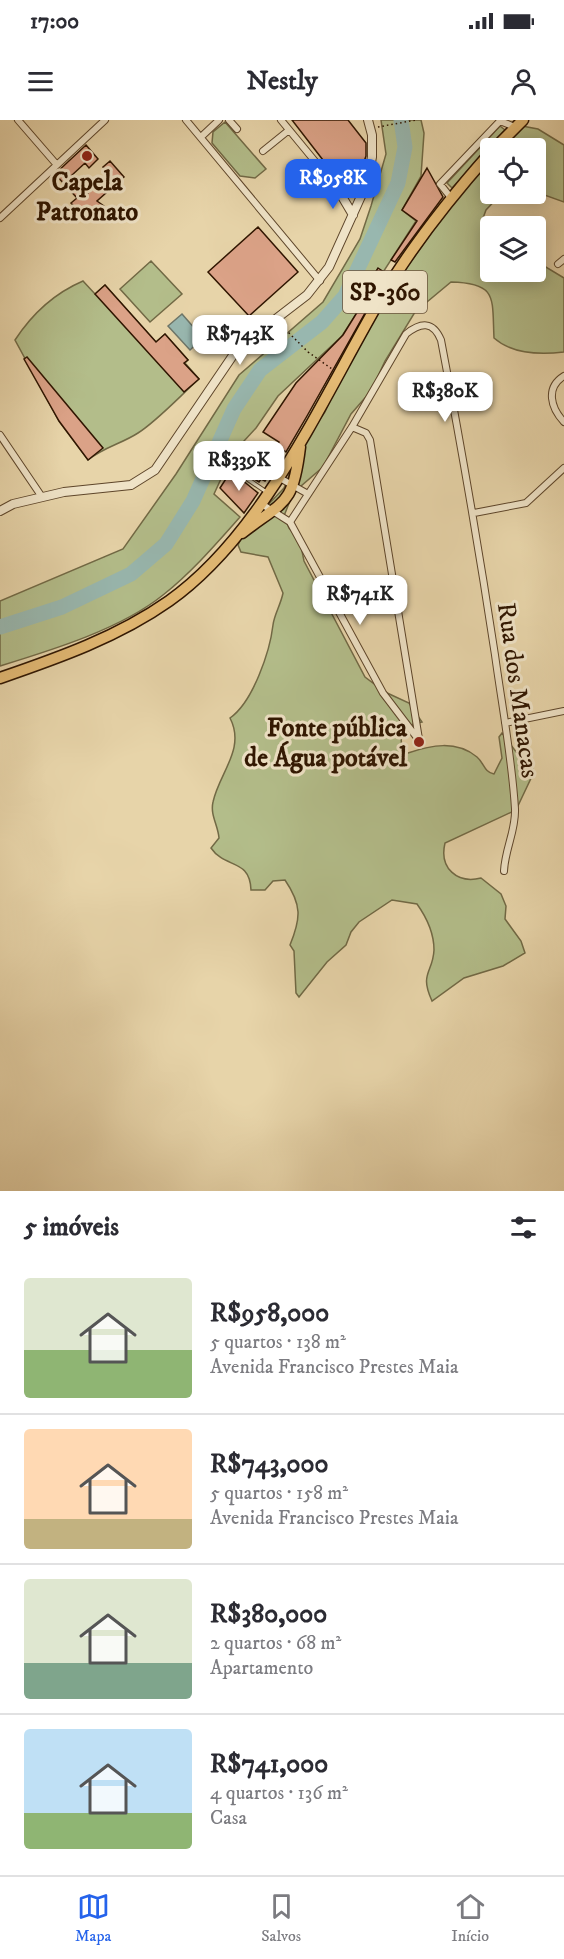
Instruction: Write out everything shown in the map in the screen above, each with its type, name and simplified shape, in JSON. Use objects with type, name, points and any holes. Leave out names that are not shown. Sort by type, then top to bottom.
[{"type":"main road","points":[[503,138],[515,122]]},
{"type":"main road","name":"SP-360","points":[[0,678],[75,651],[143,617],[170,600],[198,576],[230,542],[300,446],[396,273],[480,165]]},
{"type":"main road","name":"SP-360","points":[[230,542],[285,503],[293,485],[300,446]]},
{"type":"street","points":[[18,120],[57,165]]},
{"type":"street","points":[[0,218],[105,120]]},
{"type":"street","points":[[186,120],[320,280]]},
{"type":"street","points":[[201,137],[219,120]]},
{"type":"street","points":[[229,120],[237,129]]},
{"type":"street","points":[[280,120],[337,188],[352,215]]},
{"type":"street","points":[[0,511],[14,504],[42,497],[131,485],[155,470],[238,348],[307,295],[320,280],[364,190],[372,157],[372,135],[368,120]]},
{"type":"street","points":[[452,200],[440,184],[500,121],[515,122]]},
{"type":"street","points":[[263,151],[289,130]]},
{"type":"street","points":[[337,188],[349,192],[364,190]]},
{"type":"street","points":[[558,264],[564,260]]},
{"type":"street","name":"Rua dos Manacas","points":[[352,427],[406,334],[417,325],[426,324],[436,329],[441,340],[474,513],[505,723],[515,811],[513,832],[505,851],[504,871]]},
{"type":"street","points":[[564,376],[553,389],[552,406],[554,412],[564,422]]},
{"type":"street","points":[[260,503],[290,522],[383,693],[419,739],[370,440],[366,433],[352,427],[290,522]]},
{"type":"street","points":[[0,435],[42,497]]},
{"type":"street","points":[[474,513],[526,503],[564,468]]},
{"type":"street","points":[[278,477],[308,494]]},
{"type":"street","points":[[505,723],[564,711]]},
{"type":"lane","points":[[262,449],[255,446],[237,472],[267,492]]},
{"type":"path","points":[[375,128],[415,120]]},
{"type":"path","points":[[276,320],[308,352],[339,375]]},
{"type":"green space","points":[[381,120],[421,120],[424,133],[421,176],[402,210],[416,221],[342,336],[278,396],[256,428],[233,453],[214,494],[240,517],[184,577],[146,607],[85,637],[0,666],[0,601],[123,549],[176,474],[239,375],[323,302],[360,239],[371,206],[386,154]]},
{"type":"green space","points":[[225,122],[266,169],[255,178],[240,176],[212,143],[213,132]]},
{"type":"green space","points":[[500,126],[505,130],[498,138],[489,138]]},
{"type":"green space","points":[[522,126],[538,129],[564,145],[564,202],[546,196],[546,138],[509,138]]},
{"type":"green space","points":[[480,148],[480,157],[452,188],[447,183]]},
{"type":"green space","points":[[480,171],[480,204],[492,204],[484,216],[480,216],[480,282],[546,282],[546,267],[564,278],[564,352],[526,352],[501,343],[494,338],[492,303],[485,290],[466,283],[451,282],[415,312],[385,361],[371,391],[351,414],[323,467],[293,493],[284,516],[289,528],[300,541],[304,561],[365,677],[385,692],[409,703],[422,722],[413,724],[401,738],[402,748],[408,753],[434,746],[461,748],[477,757],[486,769],[494,774],[502,758],[499,737],[502,733],[522,760],[533,766],[533,774],[516,810],[445,843],[444,852],[447,867],[457,876],[464,879],[481,878],[501,894],[506,906],[505,919],[521,941],[525,953],[503,966],[464,978],[432,1001],[427,984],[434,950],[429,926],[417,904],[392,900],[359,922],[351,932],[346,945],[327,962],[299,997],[296,993],[294,951],[290,945],[298,912],[291,889],[285,880],[273,881],[265,890],[251,890],[250,880],[242,868],[223,859],[211,848],[219,838],[213,802],[230,761],[235,740],[230,718],[246,700],[259,675],[283,593],[268,557],[241,552],[238,545],[247,527],[284,488],[300,448],[325,412],[358,338],[449,207]]},
{"type":"green space","points":[[151,261],[182,294],[150,322],[120,289]]},
{"type":"green space","points":[[83,281],[95,294],[105,285],[156,342],[165,334],[188,360],[185,363],[199,379],[145,428],[88,460],[59,421],[15,340],[45,305]]},
{"type":"water","points":[[182,314],[203,338],[190,350],[168,326]]},
{"type":"building","points":[[292,120],[348,120],[366,143],[366,156],[357,181],[350,185],[340,182]]},
{"type":"building","points":[[86,145],[98,159],[89,168],[85,163],[71,176],[87,194],[110,174],[103,167],[110,161],[124,177],[97,201],[104,206],[103,211],[96,218],[88,209],[82,215],[71,203],[77,198],[55,174]]},
{"type":"building","points":[[427,168],[443,197],[395,262],[391,260],[417,221],[402,210]]},
{"type":"building","points":[[258,227],[298,272],[249,316],[208,272]]},
{"type":"building","points":[[378,268],[387,274],[286,452],[277,447],[279,442],[263,432],[296,383],[343,335],[371,290],[366,287]]},
{"type":"building","points":[[105,285],[156,342],[165,334],[188,360],[184,363],[199,379],[184,392],[95,294]]},
{"type":"building","points":[[27,357],[103,448],[88,460],[59,421],[24,359]]},
{"type":"building","points":[[259,453],[272,461],[267,470],[271,472],[265,481],[261,479],[259,482],[246,474]]},
{"type":"building","points":[[231,471],[258,493],[244,513],[220,488]]},
{"type":"waterway","points":[[0,627],[62,607],[131,574],[166,544],[193,501],[234,409],[260,370],[322,322],[345,296],[398,183],[405,147],[401,120]]},
{"type":"place","name":"Capela Patronato","points":[[87,156]]},
{"type":"place","name":"Fonte pública de Água potável","points":[[419,742]]}]
